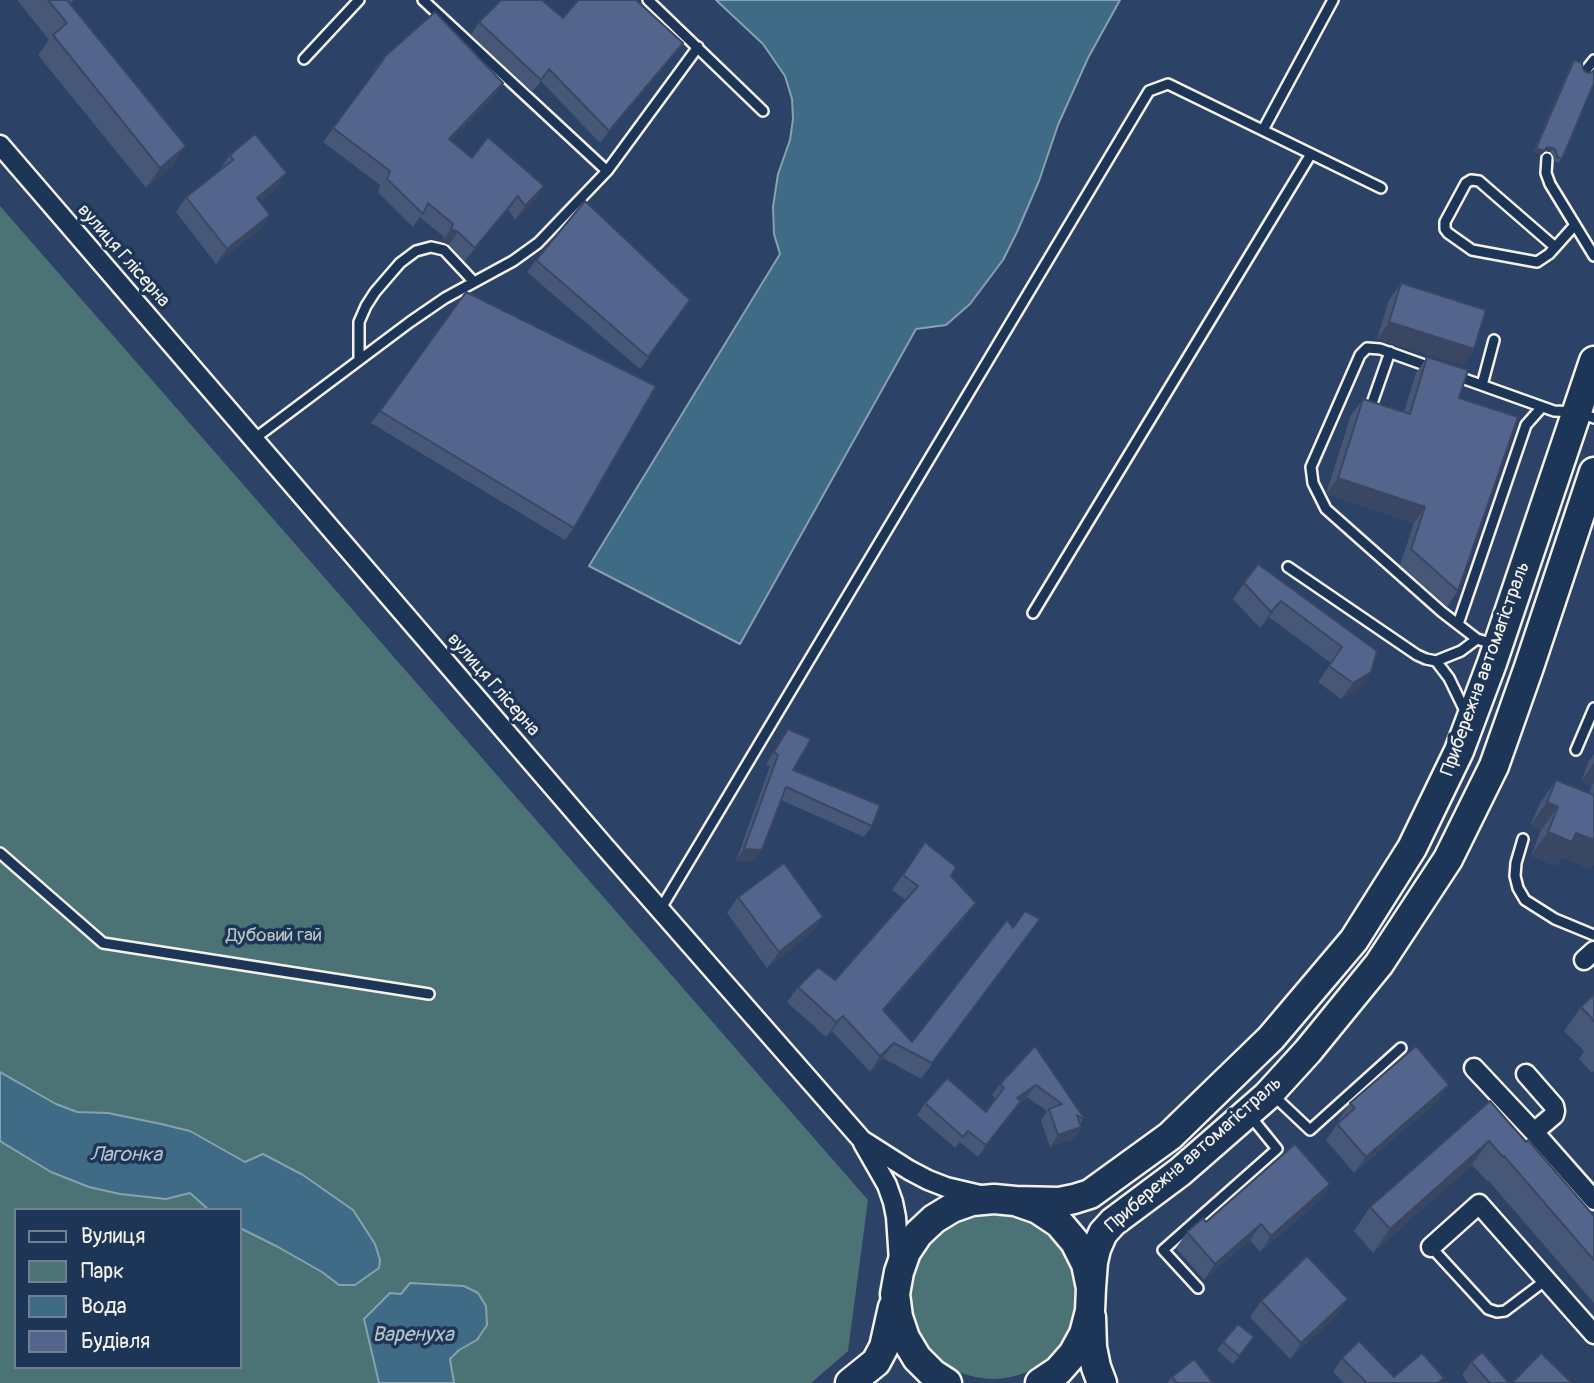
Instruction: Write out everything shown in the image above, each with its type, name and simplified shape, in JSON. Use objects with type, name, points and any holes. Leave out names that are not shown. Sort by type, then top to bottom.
[{"type":"main road","name":"Прибережна автомагістраль","points":[[850,1383],[876,1362],[884,1347],[906,1252],[918,1234],[934,1219],[952,1208],[972,1201],[1059,1202],[1090,1194],[1170,1136],[1246,1064],[1354,940],[1412,848],[1459,751],[1470,723],[1488,642],[1585,415],[1594,361]]},
{"type":"main road","name":"Прибережна автомагістраль","points":[[1040,1383],[1058,1371],[1073,1354],[1084,1334],[1091,1299],[1093,1262],[1102,1233],[1180,1172],[1262,1100],[1308,1051],[1379,964],[1448,859],[1494,766],[1594,472]]},
{"type":"main road","points":[[1284,1023],[1281,1045],[1290,1054],[1308,1051]]},
{"type":"main road","points":[[1246,1064],[1265,1063],[1274,1073],[1262,1100]]},
{"type":"main road","points":[[1005,1200],[1038,1209],[1059,1223],[1075,1242],[1086,1264],[1091,1299],[1092,1347],[1102,1383]]},
{"type":"main road","points":[[897,1283],[898,1317],[905,1338],[916,1358],[947,1383]]},
{"type":"street","name":"вулиця Глісерна","points":[[0,145],[862,1140],[928,1180],[946,1187],[1005,1200]]},
{"type":"street","points":[[1474,1068],[1594,1200]]},
{"type":"street","points":[[1525,1074],[1554,1106],[1555,1111],[1554,1115],[1534,1132]]},
{"type":"street","points":[[862,1140],[887,1185],[893,1202],[897,1227],[897,1283]]},
{"type":"street","points":[[1431,1247],[1479,1204],[1594,1334]]},
{"type":"lane","points":[[304,59],[359,0]]},
{"type":"lane","points":[[424,0],[607,171]]},
{"type":"lane","points":[[648,0],[763,111]]},
{"type":"lane","points":[[1263,130],[1333,0]]},
{"type":"lane","points":[[254,439],[445,298],[513,261],[538,243],[607,171],[698,47]]},
{"type":"lane","points":[[1586,70],[1594,60]]},
{"type":"lane","points":[[660,910],[1149,91],[1168,84],[1381,188]]},
{"type":"lane","points":[[1033,612],[1311,154]]},
{"type":"lane","points":[[1547,158],[1546,173],[1550,184],[1594,256]]},
{"type":"lane","points":[[1555,247],[1479,181],[1471,180],[1466,183],[1445,222],[1448,233],[1472,250],[1537,262],[1549,254],[1575,225]]},
{"type":"lane","points":[[359,360],[359,322],[366,306],[400,263],[416,251],[431,247],[444,250],[474,282]]},
{"type":"lane","points":[[1482,385],[1494,341]]},
{"type":"lane","points":[[1488,642],[1458,624],[1326,509],[1312,483],[1311,467],[1360,355],[1367,348],[1390,352],[1555,411],[1585,415]]},
{"type":"lane","points":[[1370,409],[1390,352]]},
{"type":"lane","points":[[1458,624],[1526,425],[1542,407]]},
{"type":"lane","points":[[1288,567],[1417,655],[1436,661],[1458,694],[1470,723]]},
{"type":"lane","points":[[1436,661],[1488,642]]},
{"type":"lane","points":[[1576,750],[1594,708]]},
{"type":"lane","points":[[1582,737],[1594,734]]},
{"type":"lane","points":[[1523,839],[1515,877],[1525,900],[1555,919],[1594,935]]},
{"type":"lane","points":[[0,853],[103,943],[429,994]]},
{"type":"lane","points":[[1262,1100],[1310,1130],[1401,1048]]},
{"type":"lane","points":[[1198,1288],[1163,1250],[1277,1149],[1262,1100]]},
{"type":"lane","points":[[1431,1247],[1488,1309],[1497,1312],[1505,1311],[1546,1280]]},
{"type":"green space","name":"Дубовий гай","points":[[0,206],[868,1200],[848,1351],[811,1383],[0,1383]]},
{"type":"green space","points":[[993,1209],[1026,1216],[1053,1234],[1071,1261],[1078,1294],[1071,1327],[1053,1354],[1026,1372],[993,1379],[960,1372],[933,1354],[915,1327],[908,1294],[915,1261],[933,1234],[960,1216]]},
{"type":"water","points":[[716,0],[1120,0],[1088,58],[1058,125],[1039,181],[1003,260],[970,304],[946,325],[916,329],[740,644],[589,566],[780,254],[774,234],[773,207],[778,174],[790,140],[792,99],[785,76],[763,44]]},
{"type":"water","name":"Лагонка","points":[[0,1072],[56,1104],[77,1112],[108,1113],[190,1131],[245,1162],[263,1154],[303,1175],[353,1210],[375,1244],[380,1260],[379,1268],[355,1285],[339,1285],[322,1272],[242,1229],[242,1208],[207,1208],[190,1193],[166,1199],[120,1194],[89,1187],[51,1172],[0,1141]]},
{"type":"water","name":"Варенуха","points":[[410,1283],[464,1286],[478,1293],[486,1306],[487,1325],[477,1340],[459,1350],[450,1359],[454,1383],[379,1383],[364,1319],[390,1293],[401,1294]]},
{"type":"building","points":[[48,0],[67,0],[186,146],[160,168],[53,35],[67,23]]},
{"type":"building","points":[[501,0],[542,0],[563,18],[578,0],[636,0],[683,43],[609,131],[549,69],[541,80],[479,22]]},
{"type":"building","points":[[435,12],[503,83],[449,139],[472,158],[488,137],[544,186],[525,206],[518,196],[475,248],[451,229],[453,224],[428,203],[423,214],[387,179],[390,171],[333,128],[383,58]]},
{"type":"building","points":[[1574,60],[1582,63],[1587,73],[1594,70],[1594,83],[1562,159],[1557,157],[1553,148],[1547,147],[1544,151],[1536,148]]},
{"type":"building","points":[[255,134],[287,173],[257,198],[270,215],[227,249],[186,197],[233,160],[230,155]]},
{"type":"building","points":[[585,201],[690,300],[648,357],[536,260]]},
{"type":"building","points":[[1401,283],[1486,310],[1474,349],[1389,322]]},
{"type":"building","points":[[466,292],[656,386],[574,528],[380,411]]},
{"type":"building","points":[[1427,357],[1468,370],[1459,398],[1518,417],[1458,591],[1411,549],[1425,507],[1338,478],[1363,399],[1410,414]]},
{"type":"building","points":[[1258,564],[1377,651],[1371,672],[1353,683],[1329,666],[1342,647],[1281,601],[1271,612],[1244,583]]},
{"type":"building","points":[[788,729],[811,739],[793,770],[880,805],[872,826],[786,787],[762,850],[744,849],[778,755],[774,752]]},
{"type":"building","points":[[1556,780],[1594,795],[1594,840],[1576,833],[1572,842],[1548,832],[1558,807],[1547,802]]},
{"type":"building","points":[[925,842],[956,867],[951,876],[976,903],[883,1010],[912,1042],[1007,920],[1013,928],[1025,911],[1040,919],[932,1063],[894,1043],[880,1056],[843,1016],[836,1022],[798,987],[818,967],[835,980],[918,886],[903,875]]},
{"type":"building","points":[[784,863],[823,917],[779,952],[738,897]]},
{"type":"building","points":[[1594,996],[1594,1021],[1581,1007]]},
{"type":"building","points":[[1035,1046],[1084,1118],[1077,1115],[1081,1127],[1058,1135],[1049,1109],[1062,1104],[1036,1085],[1017,1098],[1021,1101],[986,1145],[968,1131],[963,1137],[925,1103],[947,1078],[986,1112],[1004,1088],[1000,1084]]},
{"type":"building","points":[[1416,1046],[1449,1085],[1366,1157],[1337,1124],[1355,1108],[1350,1103]]},
{"type":"building","points":[[1490,1101],[1594,1216],[1594,1260],[1489,1141],[1390,1229],[1370,1207]]},
{"type":"building","points":[[1295,1144],[1330,1184],[1271,1236],[1261,1224],[1215,1264],[1187,1232],[1203,1218],[1206,1222]]},
{"type":"building","points":[[1307,1256],[1348,1299],[1301,1343],[1261,1301]]},
{"type":"building","points":[[1238,1324],[1254,1337],[1239,1356],[1223,1342]]},
{"type":"building","points":[[1359,1341],[1394,1377],[1422,1353],[1444,1378],[1440,1381],[1443,1383],[1367,1383],[1342,1358]]},
{"type":"building","points":[[1482,1352],[1509,1383],[1490,1383],[1471,1362]]},
{"type":"building","points":[[1541,1353],[1572,1383],[1512,1383]]},
{"type":"building","points":[[1194,1359],[1213,1383],[1177,1383],[1172,1377]]}]
